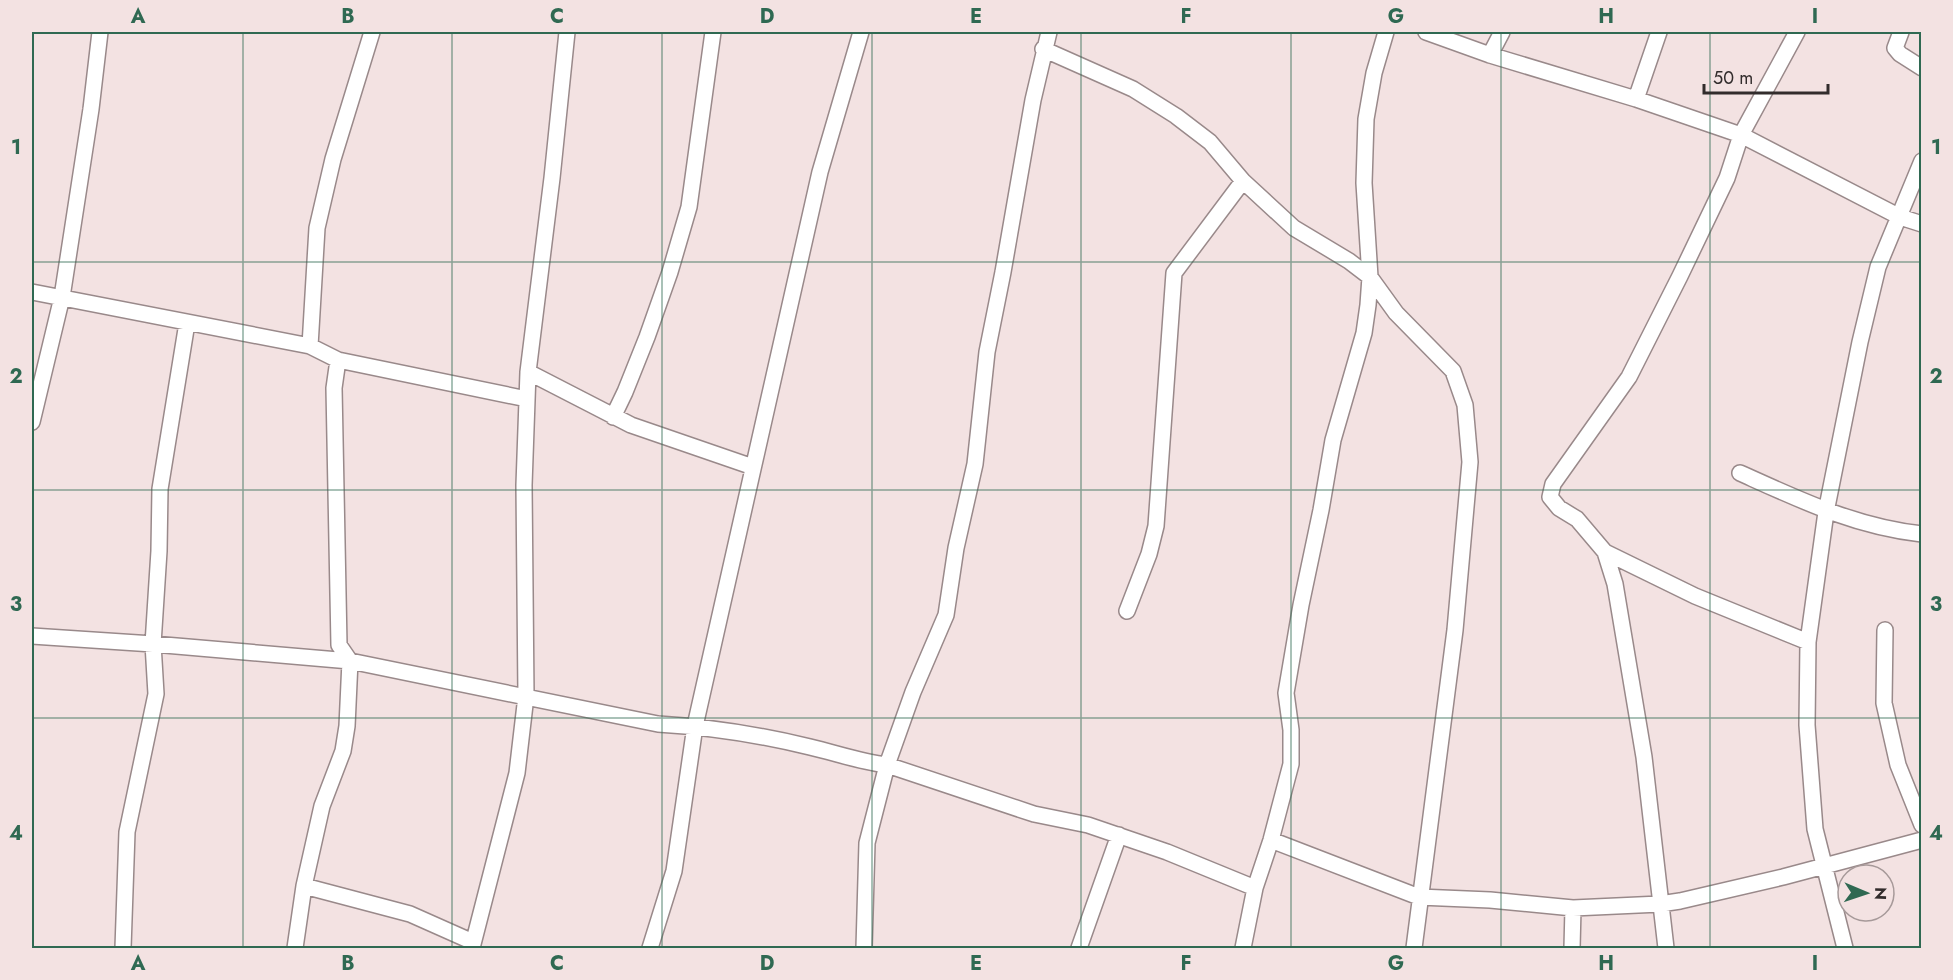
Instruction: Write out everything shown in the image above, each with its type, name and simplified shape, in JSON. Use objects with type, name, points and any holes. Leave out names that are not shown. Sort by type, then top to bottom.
[{"type":"street","points":[[32,422],[62,297],[91,109],[100,32]]},
{"type":"street","points":[[310,346],[317,228],[333,159],[372,32]]},
{"type":"street","points":[[304,886],[410,914],[473,945],[517,773],[526,696],[524,484],[528,372],[567,32]]},
{"type":"street","points":[[613,417],[647,337],[670,272],[689,207],[713,32]]},
{"type":"street","points":[[650,948],[674,871],[695,726],[820,172],[861,32]]},
{"type":"street","points":[[864,948],[867,843],[887,765],[913,692],[946,615],[956,548],[975,464],[987,352],[1043,50],[1049,32]]},
{"type":"street","points":[[1243,948],[1255,888],[1271,840],[1291,764],[1291,730],[1286,693],[1299,616],[1321,510],[1332,440],[1364,333],[1370,277],[1364,183],[1366,118],[1374,73],[1386,32]]},
{"type":"street","points":[[1426,32],[1490,55],[1636,99],[1741,135],[1900,217],[1922,224]]},
{"type":"street","points":[[1490,55],[1502,32]]},
{"type":"street","points":[[1636,99],[1659,32]]},
{"type":"street","points":[[1666,948],[1644,757],[1615,584],[1605,552],[1577,519],[1559,508],[1550,497],[1553,484],[1629,377],[1727,178],[1741,135],[1797,32]]},
{"type":"street","points":[[1902,32],[1895,48],[1900,54],[1922,68]]},
{"type":"street","points":[[1043,50],[1133,89],[1176,116],[1210,142],[1243,181],[1294,228],[1349,261],[1370,277],[1396,313],[1453,371],[1465,405],[1470,462],[1455,630],[1414,948]]},
{"type":"street","points":[[1845,948],[1815,829],[1807,725],[1808,642],[1826,512],[1860,342],[1878,267],[1922,161]]},
{"type":"street","points":[[1127,611],[1149,554],[1156,526],[1174,273],[1243,181]]},
{"type":"street","points":[[32,292],[310,346],[338,360],[527,399]]},
{"type":"street","points":[[123,948],[127,832],[156,694],[153,644],[160,489],[187,322]]},
{"type":"street","points":[[295,948],[304,886],[322,806],[343,751],[347,726],[350,661],[339,645],[334,388],[338,360]]},
{"type":"street","points":[[528,372],[613,417],[753,466]]},
{"type":"street","points":[[1740,473],[1826,512],[1892,531],[1922,534]]},
{"type":"street","points":[[1605,552],[1695,596],[1808,642]]},
{"type":"street","points":[[1885,630],[1884,704],[1898,765],[1922,825]]},
{"type":"street","points":[[32,636],[350,661],[526,696],[582,710],[658,724],[695,726],[809,747],[868,763],[887,765],[1034,814],[1088,825],[1255,888]]},
{"type":"street","points":[[1079,948],[1119,835]]},
{"type":"street","points":[[1271,840],[1419,897],[1490,900],[1573,908],[1660,904],[1703,896],[1824,867],[1922,840]]},
{"type":"street","points":[[1572,948],[1573,908]]}]
